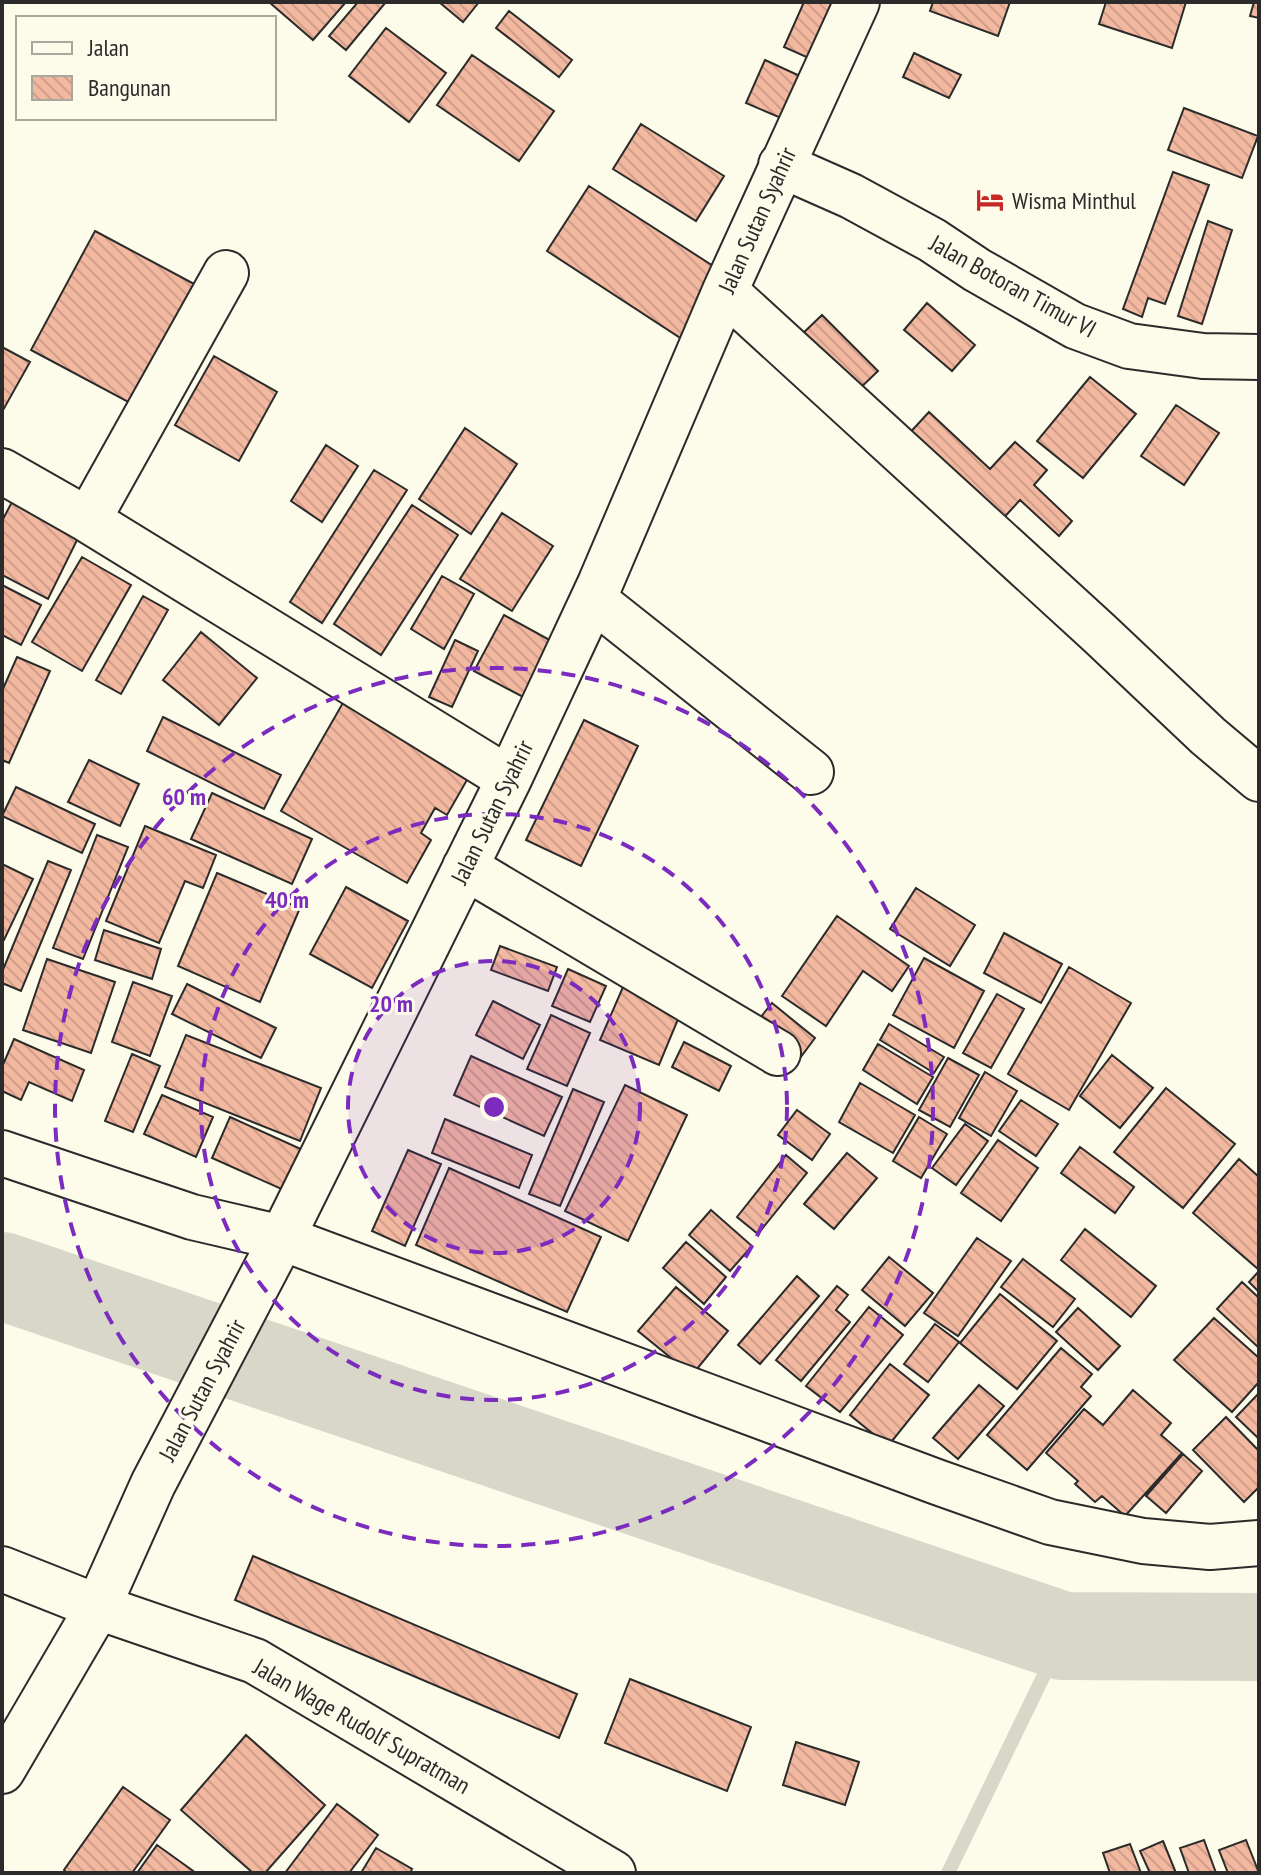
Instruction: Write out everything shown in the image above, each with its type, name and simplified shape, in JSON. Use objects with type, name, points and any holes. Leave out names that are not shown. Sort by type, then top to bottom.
[{"type":"street","name":"Jalan Sutan Syahrir","points":[[2,1771],[98,1607],[153,1484],[278,1246],[509,779],[593,599],[725,291],[857,2]]},
{"type":"street","name":"Jalan Botoran Timur VI","points":[[781,165],[851,196],[932,240],[977,270],[1075,326],[1129,346],[1203,356],[1259,357]]},
{"type":"street","points":[[88,520],[226,273]]},
{"type":"street","points":[[725,291],[1208,736],[1259,779]]},
{"type":"street","points":[[2,471],[88,520],[509,779]]},
{"type":"street","points":[[593,599],[811,772]]},
{"type":"street","points":[[465,867],[778,1053]]},
{"type":"street","points":[[2,1153],[278,1246],[1050,1522],[1143,1541],[1210,1547],[1259,1543]]},
{"type":"street","name":"Jalan Wage Rudolf Supratman","points":[[2,1569],[98,1607],[255,1661],[613,1873]]},
{"type":"building","points":[[269,2],[346,2],[313,40]]},
{"type":"building","points":[[358,2],[386,2],[346,50],[329,36]]},
{"type":"building","points":[[439,2],[479,2],[463,22]]},
{"type":"building","points":[[804,2],[848,2],[822,64],[784,47]]},
{"type":"building","points":[[933,2],[1010,2],[998,36],[930,11]]},
{"type":"building","points":[[1106,2],[1186,2],[1172,48],[1099,24]]},
{"type":"building","points":[[1254,2],[1259,2],[1259,18],[1250,16]]},
{"type":"building","points":[[509,11],[572,60],[559,77],[496,28]]},
{"type":"building","points":[[386,28],[446,73],[409,122],[349,76]]},
{"type":"building","points":[[914,53],[961,75],[949,98],[903,77]]},
{"type":"building","points":[[472,55],[554,111],[519,161],[437,105]]},
{"type":"building","points":[[765,60],[800,76],[781,118],[746,103]]},
{"type":"building","points":[[1184,108],[1258,136],[1242,178],[1168,150]]},
{"type":"building","points":[[641,124],[724,176],[696,221],[613,169]]},
{"type":"building","points":[[1173,172],[1209,185],[1165,304],[1148,298],[1142,317],[1123,309]]},
{"type":"building","points":[[589,186],[724,273],[682,339],[547,251]]},
{"type":"building","points":[[1208,221],[1232,230],[1202,324],[1178,316]]},
{"type":"building","points":[[95,231],[196,285],[132,404],[31,350]]},
{"type":"building","points":[[927,303],[975,345],[952,371],[904,330]]},
{"type":"building","points":[[822,315],[878,371],[854,394],[798,338]]},
{"type":"building","points":[[2,347],[30,362],[2,412]]},
{"type":"building","points":[[214,356],[277,392],[239,461],[175,425]]},
{"type":"building","points":[[1090,377],[1136,414],[1083,478],[1037,441]]},
{"type":"building","points":[[1176,405],[1219,433],[1184,485],[1141,456]]},
{"type":"building","points":[[929,412],[990,469],[1015,442],[1047,470],[1034,485],[1072,521],[1059,536],[1020,500],[999,523],[905,438]]},
{"type":"building","points":[[465,428],[517,464],[471,534],[419,499]]},
{"type":"building","points":[[326,445],[358,466],[322,522],[291,501]]},
{"type":"building","points":[[374,470],[407,490],[322,623],[290,602]]},
{"type":"building","points":[[13,500],[80,534],[48,599],[2,575],[2,521]]},
{"type":"building","points":[[412,505],[458,535],[381,655],[334,624]]},
{"type":"building","points":[[502,513],[553,546],[512,611],[460,579]]},
{"type":"building","points":[[82,557],[131,585],[82,671],[32,642]]},
{"type":"building","points":[[442,576],[474,594],[444,649],[411,629]]},
{"type":"building","points":[[2,585],[41,605],[21,645],[2,635]]},
{"type":"building","points":[[143,596],[168,610],[121,694],[96,680]]},
{"type":"building","points":[[504,615],[555,643],[525,698],[474,671]]},
{"type":"building","points":[[201,632],[257,678],[219,725],[163,680]]},
{"type":"building","points":[[455,640],[478,651],[452,707],[429,697]]},
{"type":"building","points":[[17,657],[50,671],[9,763],[2,760],[2,691]]},
{"type":"building","points":[[344,701],[471,773],[447,815],[435,808],[421,833],[431,840],[407,883],[281,811]]},
{"type":"building","points":[[163,717],[281,775],[264,809],[147,751]]},
{"type":"building","points":[[584,720],[638,746],[581,866],[526,840]]},
{"type":"building","points":[[89,760],[139,784],[120,826],[68,802]]},
{"type":"building","points":[[16,787],[95,824],[82,853],[2,816]]},
{"type":"building","points":[[212,793],[312,839],[292,884],[191,839]]},
{"type":"building","points":[[145,826],[216,855],[203,888],[185,881],[159,943],[106,921]]},
{"type":"building","points":[[97,835],[128,847],[83,959],[53,948]]},
{"type":"building","points":[[48,861],[71,870],[21,991],[2,983],[2,972]]},
{"type":"building","points":[[2,864],[33,879],[4,940],[2,939]]},
{"type":"building","points":[[217,873],[300,908],[260,1002],[178,966]]},
{"type":"building","points":[[346,887],[408,921],[372,988],[310,954]]},
{"type":"building","points":[[916,888],[975,925],[950,966],[890,929]]},
{"type":"building","points":[[837,916],[909,966],[892,991],[863,971],[826,1026],[782,996]]},
{"type":"building","points":[[104,930],[161,949],[152,979],[95,960]]},
{"type":"building","points":[[1004,933],[1062,964],[1041,1003],[984,973]]},
{"type":"building","points":[[500,946],[557,967],[548,991],[491,970]]},
{"type":"building","points":[[924,958],[984,991],[954,1048],[893,1015]]},
{"type":"building","points":[[47,959],[115,982],[91,1053],[23,1030]]},
{"type":"building","points":[[1069,967],[1131,1003],[1069,1110],[1008,1074]]},
{"type":"building","points":[[568,969],[606,986],[590,1022],[552,1006]]},
{"type":"building","points":[[133,982],[172,996],[150,1056],[112,1042]]},
{"type":"building","points":[[187,984],[276,1028],[261,1058],[172,1014]]},
{"type":"building","points":[[623,987],[681,1012],[659,1065],[600,1040]]},
{"type":"building","points":[[997,994],[1024,1009],[991,1068],[963,1053]]},
{"type":"building","points":[[493,1001],[540,1025],[523,1059],[476,1035]]},
{"type":"building","points":[[772,1003],[815,1038],[800,1058],[756,1023]]},
{"type":"building","points":[[551,1015],[590,1033],[567,1086],[527,1069]]},
{"type":"building","points":[[889,1024],[944,1057],[934,1073],[880,1040]]},
{"type":"building","points":[[186,1035],[321,1088],[300,1141],[165,1087]]},
{"type":"building","points":[[14,1039],[84,1070],[72,1101],[29,1082],[21,1100],[2,1091],[2,1067]]},
{"type":"building","points":[[684,1042],[731,1066],[719,1091],[672,1067]]},
{"type":"building","points":[[878,1044],[933,1077],[917,1104],[863,1070]]},
{"type":"building","points":[[132,1054],[160,1066],[133,1132],[105,1121]]},
{"type":"building","points":[[1112,1055],[1153,1088],[1120,1128],[1080,1096]]},
{"type":"building","points":[[471,1056],[562,1097],[544,1136],[454,1095]]},
{"type":"building","points":[[948,1058],[979,1075],[950,1127],[919,1110]]},
{"type":"building","points":[[985,1072],[1017,1091],[991,1136],[959,1118]]},
{"type":"building","points":[[860,1083],[915,1115],[893,1153],[839,1122]]},
{"type":"building","points":[[625,1085],[687,1115],[628,1241],[565,1211]]},
{"type":"building","points":[[1166,1088],[1235,1144],[1183,1208],[1114,1152]]},
{"type":"building","points":[[573,1089],[604,1102],[560,1206],[529,1194]]},
{"type":"building","points":[[162,1095],[213,1117],[196,1157],[144,1134]]},
{"type":"building","points":[[1021,1100],[1058,1124],[1036,1156],[999,1131]]},
{"type":"building","points":[[797,1110],[830,1134],[812,1160],[778,1135]]},
{"type":"building","points":[[230,1117],[303,1150],[286,1191],[212,1158]]},
{"type":"building","points":[[919,1117],[947,1134],[921,1178],[893,1161]]},
{"type":"building","points":[[445,1119],[532,1155],[519,1188],[432,1153]]},
{"type":"building","points":[[965,1124],[988,1141],[956,1185],[932,1168]]},
{"type":"building","points":[[998,1140],[1038,1168],[1001,1221],[961,1193]]},
{"type":"building","points":[[1080,1147],[1134,1187],[1115,1213],[1061,1173]]},
{"type":"building","points":[[408,1150],[441,1164],[405,1246],[372,1231]]},
{"type":"building","points":[[847,1153],[877,1178],[834,1229],[804,1204]]},
{"type":"building","points":[[786,1155],[807,1173],[758,1234],[737,1217]]},
{"type":"building","points":[[1239,1159],[1259,1177],[1258,1269],[1193,1213]]},
{"type":"building","points":[[449,1168],[601,1237],[567,1312],[416,1245]]},
{"type":"building","points":[[711,1210],[752,1246],[730,1271],[689,1235]]},
{"type":"building","points":[[1085,1229],[1156,1286],[1131,1317],[1061,1260]]},
{"type":"building","points":[[977,1238],[1011,1261],[958,1336],[924,1313]]},
{"type":"building","points":[[686,1242],[726,1277],[704,1304],[663,1268]]},
{"type":"building","points":[[889,1257],[933,1293],[905,1326],[862,1290]]},
{"type":"building","points":[[1023,1259],[1075,1299],[1053,1327],[1001,1287]]},
{"type":"building","points":[[1259,1271],[1259,1292],[1249,1282]]},
{"type":"building","points":[[797,1276],[819,1296],[760,1364],[738,1345]]},
{"type":"building","points":[[1242,1282],[1259,1298],[1259,1348],[1217,1309]]},
{"type":"building","points":[[837,1286],[848,1295],[836,1310],[850,1322],[801,1381],[776,1360]]},
{"type":"building","points":[[676,1287],[728,1331],[692,1375],[638,1331]]},
{"type":"building","points":[[1000,1294],[1057,1341],[1017,1389],[960,1343]]},
{"type":"building","points":[[869,1307],[903,1335],[840,1412],[806,1386]]},
{"type":"building","points":[[1078,1308],[1120,1346],[1098,1370],[1056,1332]]},
{"type":"building","points":[[1214,1318],[1259,1358],[1259,1382],[1232,1412],[1174,1360]]},
{"type":"building","points":[[935,1324],[959,1342],[928,1382],[904,1364]]},
{"type":"building","points":[[1061,1348],[1092,1374],[1081,1387],[1091,1396],[1027,1470],[987,1435]]},
{"type":"building","points":[[890,1364],[929,1395],[888,1446],[850,1415]]},
{"type":"building","points":[[979,1385],[1004,1406],[958,1459],[933,1438]]},
{"type":"building","points":[[1133,1390],[1171,1423],[1161,1435],[1182,1453],[1125,1516],[1102,1496],[1095,1502],[1075,1484],[1078,1481],[1046,1453],[1084,1409],[1103,1425]]},
{"type":"building","points":[[1259,1393],[1259,1439],[1236,1417]]},
{"type":"building","points":[[1226,1417],[1259,1451],[1259,1487],[1244,1502],[1193,1450]]},
{"type":"building","points":[[1183,1454],[1202,1471],[1166,1513],[1146,1496]]},
{"type":"building","points":[[253,1556],[577,1694],[559,1738],[235,1600]]},
{"type":"building","points":[[630,1679],[751,1727],[727,1791],[605,1743]]},
{"type":"building","points":[[246,1735],[325,1805],[265,1873],[253,1873],[181,1810]]},
{"type":"building","points":[[796,1742],[859,1762],[845,1805],[783,1785]]},
{"type":"building","points":[[123,1787],[170,1820],[132,1873],[67,1873],[64,1870]]},
{"type":"building","points":[[337,1804],[378,1835],[349,1873],[285,1873]]},
{"type":"building","points":[[1204,1840],[1216,1873],[1189,1873],[1180,1848]]},
{"type":"building","points":[[1246,1840],[1259,1873],[1228,1873],[1219,1850]]},
{"type":"building","points":[[1163,1841],[1176,1873],[1150,1873],[1140,1851]]},
{"type":"building","points":[[1130,1844],[1141,1873],[1110,1873],[1103,1853]]},
{"type":"building","points":[[157,1845],[196,1873],[137,1873]]},
{"type":"building","points":[[376,1848],[412,1869],[410,1873],[361,1873]]},
{"type":"waterway","points":[[2,1276],[1063,1636],[1259,1637]]},
{"type":"waterway","points":[[948,1873],[1063,1636]]},
{"type":"place","name":"Wisma Minthul","points":[[990,200]]}]
